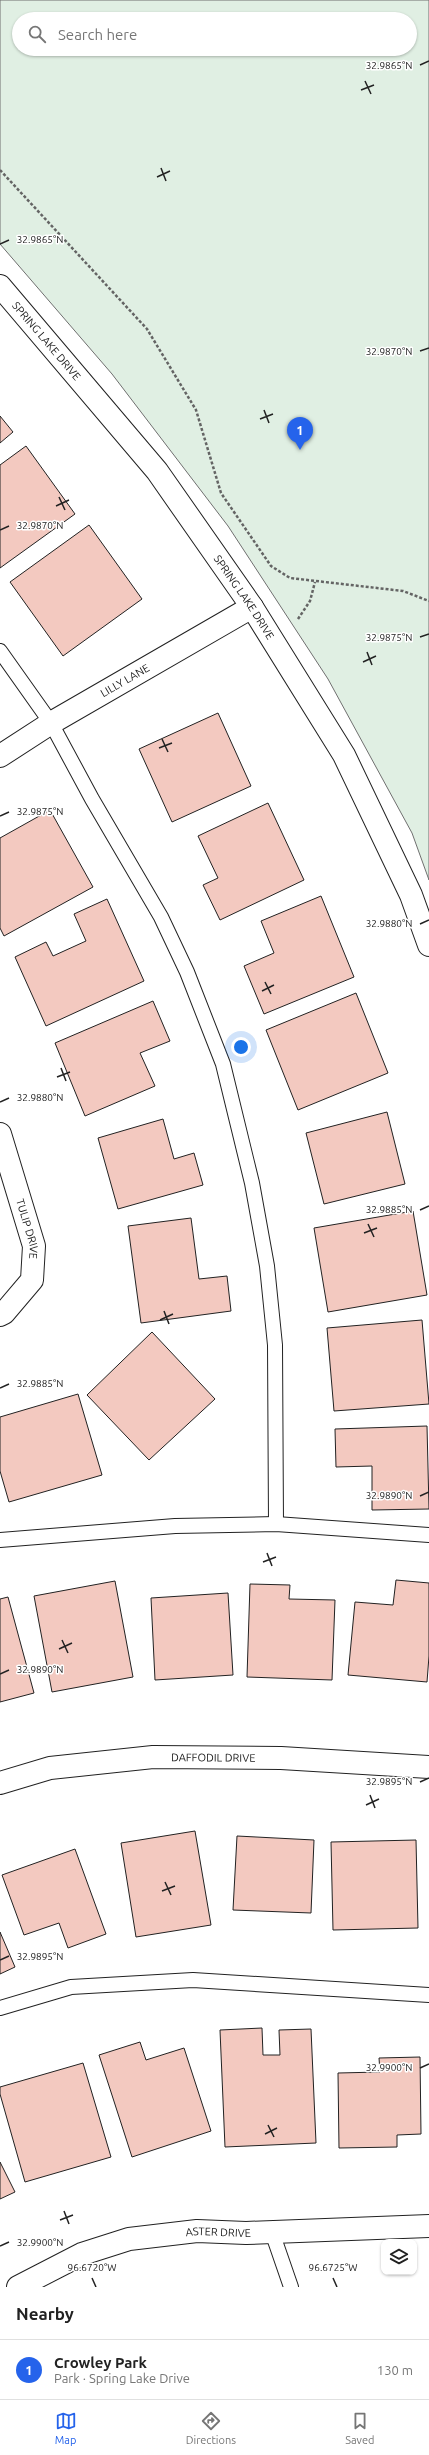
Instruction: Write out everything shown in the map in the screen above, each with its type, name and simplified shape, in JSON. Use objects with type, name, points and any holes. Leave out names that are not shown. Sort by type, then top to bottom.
[{"type":"street","name":"SPRING LAKE DRIVE","points":[[0,286],[157,471],[252,607],[344,755],[411,895],[429,945]]},
{"type":"street","name":"LILLY LANE","points":[[0,756],[51,723],[252,607]]},
{"type":"street","name":"TULIP DRIVE","points":[[0,1134],[34,1246],[32,1280],[4,1313],[0,1315]]},
{"type":"street","name":"DAFFODIL DRIVE","points":[[0,1783],[50,1768],[153,1757],[281,1758],[429,1767]]},
{"type":"street","name":"ASTER DRIVE","points":[[18,2287],[82,2254],[129,2239],[197,2231],[272,2232],[429,2226]]},
{"type":"lane","points":[[0,651],[51,723],[92,799],[161,917],[187,972],[223,1064],[252,1183],[268,1266],[275,1345],[276,1524]]},
{"type":"lane","points":[[0,1540],[175,1526],[276,1524],[429,1535]]},
{"type":"lane","points":[[0,2008],[71,1987],[193,1980],[429,1995]]},
{"type":"lane","points":[[272,2232],[291,2287]]},
{"type":"path","points":[[0,170],[147,329],[196,410],[222,493],[271,566],[290,578],[403,591],[429,601]]},
{"type":"path","points":[[298,619],[310,601],[315,582]]},
{"type":"green space","points":[[0,0],[429,0],[429,880],[412,833],[328,679],[228,526],[112,374],[0,244]]},
{"type":"building","points":[[0,416],[13,432],[0,443]]},
{"type":"building","points":[[26,446],[75,514],[0,568],[0,465]]},
{"type":"building","points":[[89,525],[142,599],[63,656],[10,582]]},
{"type":"building","points":[[218,713],[251,786],[172,822],[139,749]]},
{"type":"building","points":[[268,803],[304,880],[220,920],[203,885],[218,878],[198,836]]},
{"type":"building","points":[[50,810],[93,887],[4,936],[0,928],[0,838]]},
{"type":"building","points":[[321,896],[354,977],[264,1014],[244,966],[274,953],[261,921]]},
{"type":"building","points":[[107,899],[144,981],[46,1026],[15,957],[46,942],[53,956],[86,941],[74,914]]},
{"type":"building","points":[[356,993],[388,1073],[298,1110],[266,1030]]},
{"type":"building","points":[[153,1001],[170,1041],[140,1053],[155,1086],[85,1116],[55,1043]]},
{"type":"building","points":[[387,1112],[405,1184],[324,1204],[306,1133]]},
{"type":"building","points":[[163,1119],[174,1159],[194,1153],[203,1185],[118,1209],[98,1138]]},
{"type":"building","points":[[413,1211],[427,1295],[328,1312],[314,1228]]},
{"type":"building","points":[[191,1218],[199,1279],[227,1276],[231,1311],[141,1323],[128,1226]]},
{"type":"building","points":[[422,1320],[429,1404],[334,1411],[327,1328]]},
{"type":"building","points":[[152,1332],[215,1399],[149,1460],[87,1395]]},
{"type":"building","points":[[78,1394],[102,1475],[9,1502],[0,1471],[0,1417]]},
{"type":"building","points":[[427,1426],[429,1509],[372,1510],[372,1466],[336,1467],[335,1429]]},
{"type":"building","points":[[396,1580],[429,1583],[429,1656],[427,1682],[348,1675],[355,1602],[393,1605]]},
{"type":"building","points":[[115,1581],[133,1677],[52,1692],[34,1596]]},
{"type":"building","points":[[250,1584],[290,1585],[289,1599],[335,1600],[332,1680],[247,1677]]},
{"type":"building","points":[[228,1593],[233,1675],[155,1680],[151,1598]]},
{"type":"building","points":[[8,1597],[34,1693],[0,1702],[0,1599]]},
{"type":"building","points":[[195,1831],[211,1925],[136,1937],[121,1843]]},
{"type":"building","points":[[237,1836],[314,1840],[311,1913],[233,1910]]},
{"type":"building","points":[[416,1840],[418,1928],[333,1930],[331,1842]]},
{"type":"building","points":[[75,1849],[106,1934],[68,1948],[59,1923],[24,1935],[2,1875]]},
{"type":"building","points":[[0,1932],[15,1967],[0,1974]]},
{"type":"building","points":[[262,2028],[263,2055],[280,2055],[279,2030],[311,2029],[316,2143],[225,2147],[220,2030]]},
{"type":"building","points":[[140,2042],[146,2060],[184,2048],[211,2131],[132,2157],[99,2055]]},
{"type":"building","points":[[420,2057],[421,2134],[397,2135],[397,2147],[339,2148],[338,2073],[380,2072],[379,2058]]},
{"type":"building","points":[[83,2063],[111,2157],[25,2182],[0,2094],[0,2087]]},
{"type":"building","points":[[0,2162],[15,2192],[0,2199]]},
{"type":"place","name":"Crowley Park","points":[[300,450]]}]
